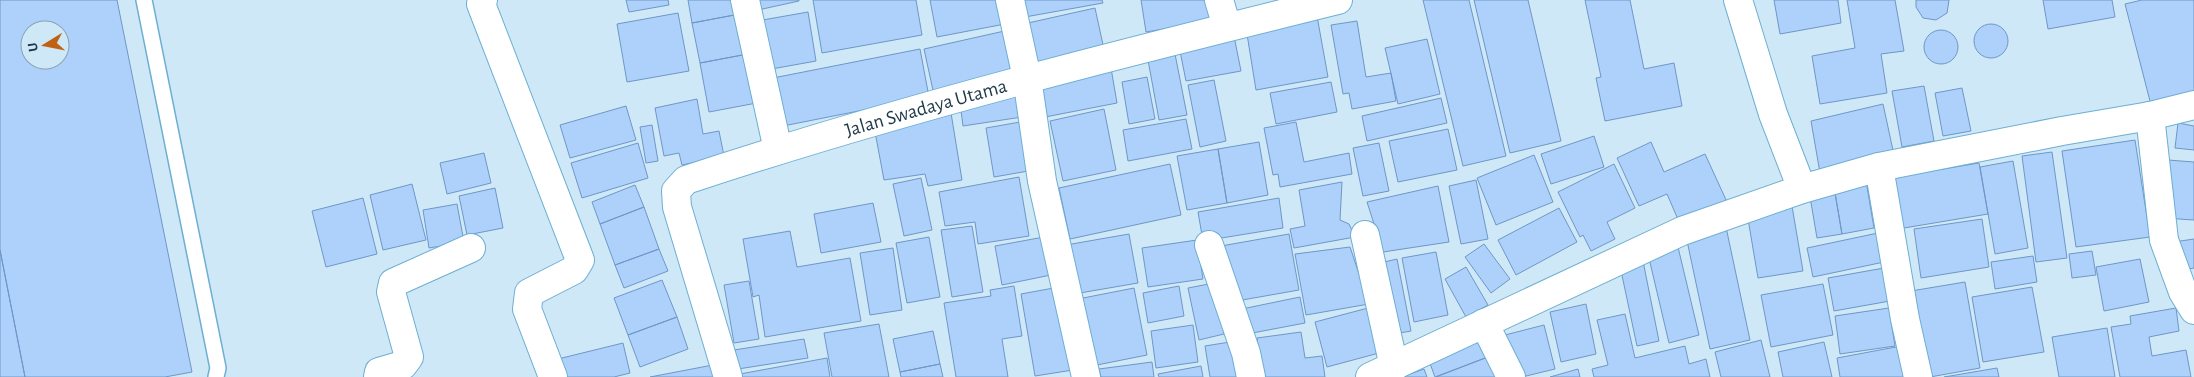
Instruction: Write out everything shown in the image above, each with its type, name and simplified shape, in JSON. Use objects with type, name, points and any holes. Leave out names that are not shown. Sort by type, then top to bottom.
[{"type":"street","points":[[483,0],[481,4],[580,260],[574,270],[529,293],[527,309],[553,377]]},
{"type":"street","points":[[745,0],[778,150]]},
{"type":"street","points":[[1010,0],[1027,78],[1042,181],[1086,377]]},
{"type":"street","points":[[1219,0],[1228,27]]},
{"type":"street","name":"Jalan Swadaya Utama","points":[[728,377],[677,207],[676,191],[686,180],[778,150],[1027,78],[1338,0]]},
{"type":"street","points":[[1738,0],[1773,114],[1802,189]]},
{"type":"street","points":[[1366,235],[1382,372],[1682,231],[1802,189],[1878,167],[2150,116],[2194,105]]},
{"type":"street","points":[[2150,116],[2164,240],[2183,292],[2194,310]]},
{"type":"street","points":[[1878,167],[1905,319],[1918,377]]},
{"type":"street","points":[[1209,245],[1246,353],[1251,377]]},
{"type":"street","points":[[378,377],[379,372],[403,365],[409,357],[391,292],[393,283],[471,248]]},
{"type":"street","points":[[1484,323],[1511,377]]},
{"type":"lane","points":[[144,0],[218,368],[216,377]]},
{"type":"building","points":[[0,0],[117,0],[192,372],[165,377],[25,377],[0,250]]},
{"type":"building","points":[[626,0],[668,0],[669,5],[629,12]]},
{"type":"building","points":[[688,0],[743,0],[745,13],[692,23]]},
{"type":"building","points":[[756,0],[799,0],[799,1],[758,10]]},
{"type":"building","points":[[813,0],[916,0],[922,35],[822,53]]},
{"type":"building","points":[[930,0],[1000,0],[1005,24],[937,37]]},
{"type":"building","points":[[1022,0],[1102,0],[1103,3],[1025,17]]},
{"type":"building","points":[[1141,0],[1212,0],[1216,20],[1146,32]]},
{"type":"building","points":[[1423,0],[1469,0],[1506,156],[1463,166]]},
{"type":"building","points":[[1474,0],[1528,0],[1561,141],[1510,153]]},
{"type":"building","points":[[1585,0],[1630,0],[1644,69],[1674,63],[1682,106],[1605,121],[1596,78],[1601,77]]},
{"type":"building","points":[[1774,0],[1838,0],[1841,23],[1780,34]]},
{"type":"building","points":[[1847,0],[1895,0],[1904,51],[1881,54],[1887,93],[1820,104],[1812,56],[1855,48]]},
{"type":"building","points":[[1916,0],[1949,0],[1947,13],[1936,20],[1923,18],[1916,7]]},
{"type":"building","points":[[2043,0],[2112,0],[2115,17],[2048,29]]},
{"type":"building","points":[[2142,0],[2194,0],[2194,94],[2151,105],[2125,4]]},
{"type":"building","points":[[1095,8],[1105,54],[1038,69],[1028,23]]},
{"type":"building","points":[[808,12],[816,61],[766,70],[757,21]]},
{"type":"building","points":[[678,13],[689,71],[627,82],[617,24]]},
{"type":"building","points":[[745,13],[753,53],[700,63],[692,23]]},
{"type":"building","points":[[1317,16],[1328,77],[1256,90],[1246,28]]},
{"type":"building","points":[[1357,21],[1366,77],[1391,73],[1396,101],[1352,109],[1349,93],[1343,94],[1331,25]]},
{"type":"building","points":[[1991,24],[2003,29],[2008,41],[2003,53],[1991,58],[1979,53],[1974,41],[1979,29]]},
{"type":"building","points":[[1009,30],[1019,77],[934,95],[924,49]]},
{"type":"building","points":[[1941,30],[1953,35],[1958,47],[1953,59],[1941,64],[1929,59],[1924,47],[1929,35]]},
{"type":"building","points":[[1234,36],[1241,71],[1186,81],[1179,46]]},
{"type":"building","points":[[1427,39],[1440,94],[1398,104],[1385,48]]},
{"type":"building","points":[[920,49],[929,97],[778,127],[768,79]]},
{"type":"building","points":[[753,53],[762,102],[709,112],[700,63]]},
{"type":"building","points":[[1175,54],[1187,115],[1159,120],[1148,60]]},
{"type":"building","points":[[1111,68],[1117,103],[1040,118],[1033,83]]},
{"type":"building","points":[[1147,77],[1155,119],[1129,124],[1122,82]]},
{"type":"building","points":[[1214,80],[1226,141],[1200,147],[1188,85]]},
{"type":"building","points":[[1331,82],[1337,112],[1276,124],[1270,93]]},
{"type":"building","points":[[1924,86],[1934,141],[1902,147],[1892,91]]},
{"type":"building","points":[[1962,88],[1971,131],[1943,136],[1935,93]]},
{"type":"building","points":[[1018,95],[1022,117],[963,126],[960,103]]},
{"type":"building","points":[[1441,98],[1447,123],[1367,141],[1362,116]]},
{"type":"building","points":[[697,99],[703,134],[719,131],[724,156],[682,165],[679,153],[664,156],[655,108]]},
{"type":"building","points":[[1883,104],[1894,155],[1820,173],[1811,121]]},
{"type":"building","points":[[626,106],[636,140],[570,158],[560,125]]},
{"type":"building","points":[[950,107],[962,180],[928,186],[925,174],[884,180],[873,121]]},
{"type":"building","points":[[1104,109],[1116,170],[1063,181],[1050,121]]},
{"type":"building","points":[[1186,119],[1192,149],[1128,161],[1123,130]]},
{"type":"building","points":[[1026,121],[1034,170],[994,177],[986,128]]},
{"type":"building","points":[[1296,122],[1304,162],[1349,153],[1352,174],[1280,187],[1278,174],[1273,175],[1264,128]]},
{"type":"building","points":[[2178,123],[2194,126],[2194,150],[2175,148]]},
{"type":"building","points":[[652,125],[658,161],[646,163],[640,127]]},
{"type":"building","points":[[1448,129],[1457,170],[1398,182],[1389,141]]},
{"type":"building","points":[[1594,136],[1604,167],[1551,184],[1541,154]]},
{"type":"building","points":[[2135,140],[2150,237],[2076,247],[2062,151]]},
{"type":"building","points":[[1259,142],[1268,195],[1227,203],[1218,149]]},
{"type":"building","points":[[1651,142],[1664,172],[1705,154],[1727,202],[1680,224],[1667,194],[1639,206],[1617,158]]},
{"type":"building","points":[[638,143],[648,178],[582,198],[571,163]]},
{"type":"building","points":[[1379,143],[1389,191],[1363,196],[1353,148]]},
{"type":"building","points":[[1218,149],[1227,203],[1187,210],[1177,156]]},
{"type":"building","points":[[2052,152],[2067,258],[2036,262],[2022,156]]},
{"type":"building","points":[[484,153],[491,183],[447,194],[440,163]]},
{"type":"building","points":[[1534,155],[1553,202],[1496,225],[1477,178]]},
{"type":"building","points":[[2168,160],[2194,162],[2194,220],[2164,218]]},
{"type":"building","points":[[2013,161],[2028,248],[1995,254],[1980,167]]},
{"type":"building","points":[[1979,163],[1988,214],[1898,229],[1889,178]]},
{"type":"building","points":[[1170,164],[1181,215],[1070,239],[1059,188]]},
{"type":"building","points":[[1614,164],[1635,208],[1607,222],[1615,239],[1591,251],[1583,235],[1580,237],[1558,192]]},
{"type":"building","points":[[1019,177],[1029,236],[978,244],[975,222],[945,226],[939,192]]},
{"type":"building","points":[[921,178],[932,230],[904,236],[893,184]]},
{"type":"building","points":[[1476,180],[1488,239],[1461,244],[1449,186]]},
{"type":"building","points":[[1866,181],[1874,228],[1842,234],[1834,187]]},
{"type":"building","points":[[1342,182],[1340,220],[1349,224],[1355,237],[1294,248],[1290,229],[1305,226],[1299,190]]},
{"type":"building","points":[[412,184],[426,240],[383,250],[370,195]]},
{"type":"building","points":[[635,185],[644,207],[600,224],[592,202]]},
{"type":"building","points":[[1438,186],[1449,242],[1383,252],[1367,202]]},
{"type":"building","points":[[1834,187],[1842,234],[1817,238],[1809,191]]},
{"type":"building","points":[[495,188],[503,228],[467,235],[459,196]]},
{"type":"building","points":[[363,198],[377,254],[326,267],[312,211]]},
{"type":"building","points":[[1279,198],[1283,228],[1203,241],[1198,212]]},
{"type":"building","points":[[873,203],[881,242],[821,253],[814,214]]},
{"type":"building","points":[[457,204],[464,242],[429,248],[423,210]]},
{"type":"building","points":[[1792,206],[1803,271],[1758,278],[1747,213]]},
{"type":"building","points":[[644,207],[659,249],[615,265],[600,224]]},
{"type":"building","points":[[1559,208],[1577,242],[1516,275],[1498,240]]},
{"type":"building","points":[[1982,219],[1989,267],[1921,278],[1914,229]]},
{"type":"building","points":[[972,226],[983,292],[952,297],[941,230]]},
{"type":"building","points":[[1726,227],[1750,340],[1710,349],[1686,236]]},
{"type":"building","points":[[790,231],[797,267],[850,258],[861,321],[765,337],[759,295],[753,297],[743,239]]},
{"type":"building","points":[[1878,233],[1884,262],[1813,277],[1807,248]]},
{"type":"building","points":[[1129,234],[1138,283],[1074,294],[1066,245]]},
{"type":"building","points":[[1289,234],[1299,290],[1231,302],[1221,246]]},
{"type":"building","points":[[929,237],[940,297],[907,303],[896,243]]},
{"type":"building","points":[[1044,237],[1051,275],[1002,285],[995,246]]},
{"type":"building","points":[[2194,239],[2194,268],[2179,271],[2174,242]]},
{"type":"building","points":[[1197,240],[1203,279],[1148,287],[1142,248]]},
{"type":"building","points":[[1484,244],[1510,279],[1491,293],[1465,257]]},
{"type":"building","points":[[1350,247],[1369,304],[1306,315],[1295,254]]},
{"type":"building","points":[[1678,247],[1699,335],[1669,343],[1648,254]]},
{"type":"building","points":[[893,248],[902,310],[870,315],[860,253]]},
{"type":"building","points":[[659,249],[668,271],[624,288],[615,265]]},
{"type":"building","points":[[0,250],[25,377],[0,377]]},
{"type":"building","points":[[2092,251],[2096,275],[2072,278],[2069,254]]},
{"type":"building","points":[[1436,252],[1448,315],[1414,322],[1402,258]]},
{"type":"building","points":[[2033,256],[2037,282],[1995,289],[1991,262]]},
{"type":"building","points":[[1397,259],[1411,331],[1394,334],[1380,263]]},
{"type":"building","points":[[2140,259],[2149,302],[2104,311],[2096,267]]},
{"type":"building","points":[[1643,261],[1659,341],[1637,346],[1620,266]]},
{"type":"building","points":[[1466,267],[1488,305],[1466,317],[1445,279]]},
{"type":"building","points":[[1884,268],[1890,301],[1834,311],[1828,278]]},
{"type":"building","points":[[662,280],[677,317],[628,335],[614,298]]},
{"type":"building","points":[[749,281],[759,339],[734,343],[724,285]]},
{"type":"building","points":[[1965,282],[1980,368],[1930,377],[1911,291]]},
{"type":"building","points":[[1214,283],[1224,334],[1199,340],[1188,288]]},
{"type":"building","points":[[1823,284],[1833,335],[1771,347],[1761,295]]},
{"type":"building","points":[[1014,286],[1022,336],[1002,339],[1008,377],[956,377],[944,303],[991,296],[990,290]]},
{"type":"building","points":[[1179,286],[1184,316],[1148,323],[1143,293]]},
{"type":"building","points":[[1059,287],[1073,370],[1035,376],[1021,294]]},
{"type":"building","points":[[2032,287],[2044,352],[1983,362],[1972,297]]},
{"type":"building","points":[[1134,288],[1147,355],[1092,366],[1078,299]]},
{"type":"building","points":[[1300,297],[1305,323],[1242,335],[1237,310]]},
{"type":"building","points":[[1586,304],[1596,354],[1561,362],[1550,312]]},
{"type":"building","points":[[1368,308],[1379,353],[1327,367],[1315,322]]},
{"type":"building","points":[[1889,308],[1895,346],[1840,354],[1835,316]]},
{"type":"building","points":[[2176,308],[2179,331],[2149,337],[2152,356],[2186,350],[2191,377],[2120,377],[2111,327],[2131,324],[2130,316]]},
{"type":"building","points":[[1625,314],[1635,358],[1685,346],[1689,364],[1706,359],[1710,377],[1594,377],[1592,369],[1608,365],[1597,320]]},
{"type":"building","points":[[677,317],[688,349],[640,367],[628,335]]},
{"type":"building","points":[[879,324],[889,377],[832,377],[824,333]]},
{"type":"building","points":[[1193,325],[1198,362],[1156,368],[1151,331]]},
{"type":"building","points":[[1544,325],[1555,369],[1522,377],[1505,335]]},
{"type":"building","points":[[2107,328],[2115,377],[2059,377],[2052,337]]},
{"type":"building","points":[[933,331],[940,364],[900,372],[893,339]]},
{"type":"building","points":[[1301,332],[1305,358],[1322,356],[1325,377],[1256,377],[1261,366],[1257,338]]},
{"type":"building","points":[[1486,335],[1493,355],[1435,377],[1428,358]]},
{"type":"building","points":[[804,339],[808,358],[738,369],[734,350]]},
{"type":"building","points":[[1761,340],[1770,377],[1721,377],[1715,352]]},
{"type":"building","points":[[1236,341],[1242,377],[1210,377],[1205,346]]},
{"type":"building","points":[[1824,342],[1832,377],[1783,377],[1778,352]]},
{"type":"building","points":[[623,343],[630,373],[614,377],[562,377],[558,359]]},
{"type":"building","points":[[1901,346],[1907,377],[1840,377],[1837,358]]},
{"type":"building","points":[[1493,355],[1501,377],[1436,377]]},
{"type":"building","points":[[827,358],[830,377],[741,377],[740,374]]},
{"type":"building","points":[[1152,362],[1154,377],[1101,377],[1099,369]]},
{"type":"building","points":[[718,364],[720,377],[650,377]]},
{"type":"building","points":[[940,364],[943,377],[901,377],[900,372]]},
{"type":"building","points":[[1201,366],[1203,377],[1159,377],[1158,374]]},
{"type":"building","points":[[1997,368],[1999,377],[1944,377]]},
{"type":"building","points":[[1424,369],[1427,377],[1402,377]]},
{"type":"building","points":[[1578,369],[1580,377],[1550,377]]}]
